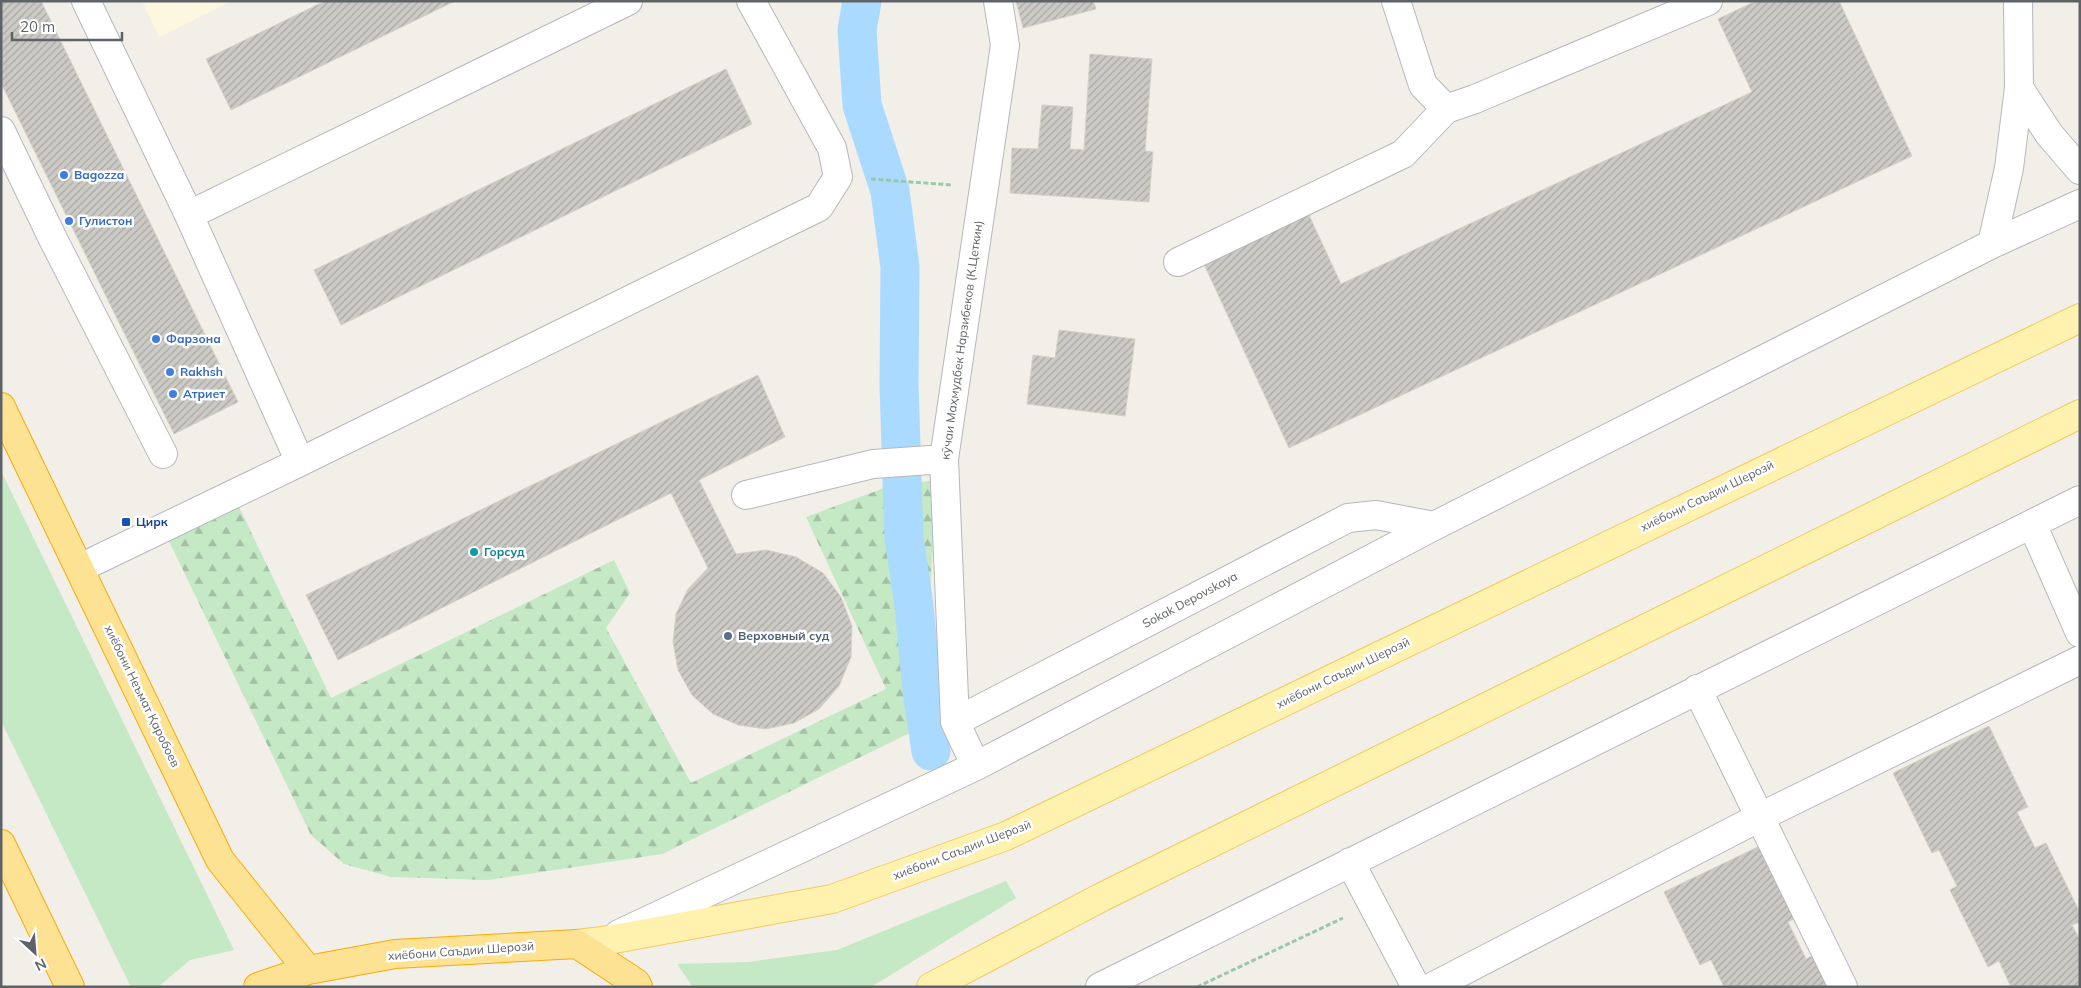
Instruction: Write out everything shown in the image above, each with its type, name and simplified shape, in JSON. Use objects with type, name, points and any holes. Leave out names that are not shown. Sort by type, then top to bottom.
[{"type":"highway","name":"хиёбони Неъмат Қаробоев","points":[[1,407],[220,860],[308,970]]},
{"type":"highway","points":[[1,844],[70,987]]},
{"type":"highway","name":"хиёбони Саъдии Шерозӣ","points":[[258,987],[308,970],[395,954],[590,943]]},
{"type":"highway","points":[[590,943],[638,987]]},
{"type":"main road","name":"хиёбони Саъдии Шерозӣ","points":[[590,943],[832,899],[1006,836],[2080,318]]},
{"type":"main road","points":[[931,987],[1102,896],[2080,414]]},
{"type":"street","points":[[86,1],[189,215],[300,462]]},
{"type":"street","points":[[189,215],[628,1]]},
{"type":"street","points":[[80,568],[819,207],[838,177],[832,148],[752,1]]},
{"type":"street","name":"кӯчаи Маҳмудбек Нарзибеков (К.Цеткин)","points":[[976,766],[955,722],[944,459],[1005,45],[998,1]]},
{"type":"street","points":[[1396,1],[1423,85],[1446,109]]},
{"type":"street","points":[[1178,262],[1404,154],[1446,109],[1475,99],[1708,1]]},
{"type":"street","points":[[1992,244],[2010,168],[2019,88],[2018,1]]},
{"type":"street","points":[[2019,88],[2049,134],[2080,170]]},
{"type":"street","points":[[1,131],[53,239],[163,454]]},
{"type":"street","points":[[590,943],[976,766],[1434,526],[1992,244],[2080,204]]},
{"type":"street","points":[[746,495],[873,464],[944,459]]},
{"type":"street","points":[[1100,987],[2080,500]]},
{"type":"street","name":"Sokak Depovskaya","points":[[955,722],[1348,518],[1376,515],[1434,526]]},
{"type":"street","points":[[2032,524],[2080,633]]},
{"type":"street","points":[[1432,987],[1760,817],[2080,660]]},
{"type":"street","points":[[1697,689],[1843,987]]},
{"type":"street","points":[[1350,862],[1416,987]]},
{"type":"path","points":[[881,179],[951,184]]},
{"type":"path","points":[[1197,987],[1372,904]]},
{"type":"shaded area","points":[[142,1],[232,1],[159,37]]},
{"type":"green space","points":[[1,471],[234,950],[190,960],[158,987],[131,987],[1,721]]},
{"type":"green space","points":[[936,480],[924,726],[662,854],[488,880],[391,877],[344,864],[311,835],[169,541],[239,507],[331,698],[614,560],[630,593],[606,628],[691,783],[886,689],[806,517],[887,487]]},
{"type":"green space","points":[[1006,881],[1016,898],[871,987],[693,987],[677,964],[748,962],[837,950]]},
{"type":"building","points":[[1,1],[41,1],[238,402],[174,434],[1,83]]},
{"type":"building","points":[[325,1],[455,1],[231,110],[206,59]]},
{"type":"building","points":[[1016,1],[1093,1],[1096,9],[1023,28]]},
{"type":"building","points":[[1756,1],[1839,1],[1912,156],[1289,448],[1203,262],[1308,213],[1341,284],[1752,92],[1718,19]]},
{"type":"building","points":[[1090,54],[1152,59],[1145,151],[1153,152],[1149,202],[1010,193],[1012,148],[1038,149],[1042,105],[1073,107],[1070,149],[1084,150]]},
{"type":"building","points":[[726,69],[752,124],[341,325],[314,270]]},
{"type":"building","points":[[1059,330],[1135,339],[1125,416],[1027,404],[1033,355],[1055,358]]},
{"type":"building","name":"Горсуд","points":[[758,375],[785,437],[699,480],[736,554],[766,550],[796,557],[823,573],[841,597],[852,626],[851,657],[839,686],[819,709],[794,723],[766,729],[738,725],[713,714],[692,695],[678,670],[673,642],[676,614],[688,589],[708,568],[671,493],[338,660],[306,595]]},
{"type":"building","points":[[1989,726],[2028,807],[2017,812],[2035,848],[2046,843],[2080,913],[2080,922],[2072,925],[2080,940],[2080,987],[2011,987],[1999,961],[1988,967],[1950,890],[1957,886],[1939,850],[1932,853],[1893,773]]},
{"type":"building","points":[[1764,844],[1799,917],[1788,922],[1806,959],[1817,953],[1833,987],[1724,987],[1711,960],[1700,965],[1664,892]]},
{"type":"waterway","points":[[862,1],[857,30],[862,105],[890,191],[900,267],[899,386],[904,538],[931,751]]},
{"type":"place","name":"Bagozza","points":[[64,175]]},
{"type":"place","name":"Гулистон","points":[[69,221]]},
{"type":"place","name":"Фарзона","points":[[156,339]]},
{"type":"place","name":"Rakhsh","points":[[170,372]]},
{"type":"place","name":"Атриет","points":[[173,394]]},
{"type":"place","name":"Цирк","points":[[126,522]]},
{"type":"place","name":"Горсуд","points":[[474,552]]},
{"type":"place","name":"Верховный суд","points":[[728,636]]}]
